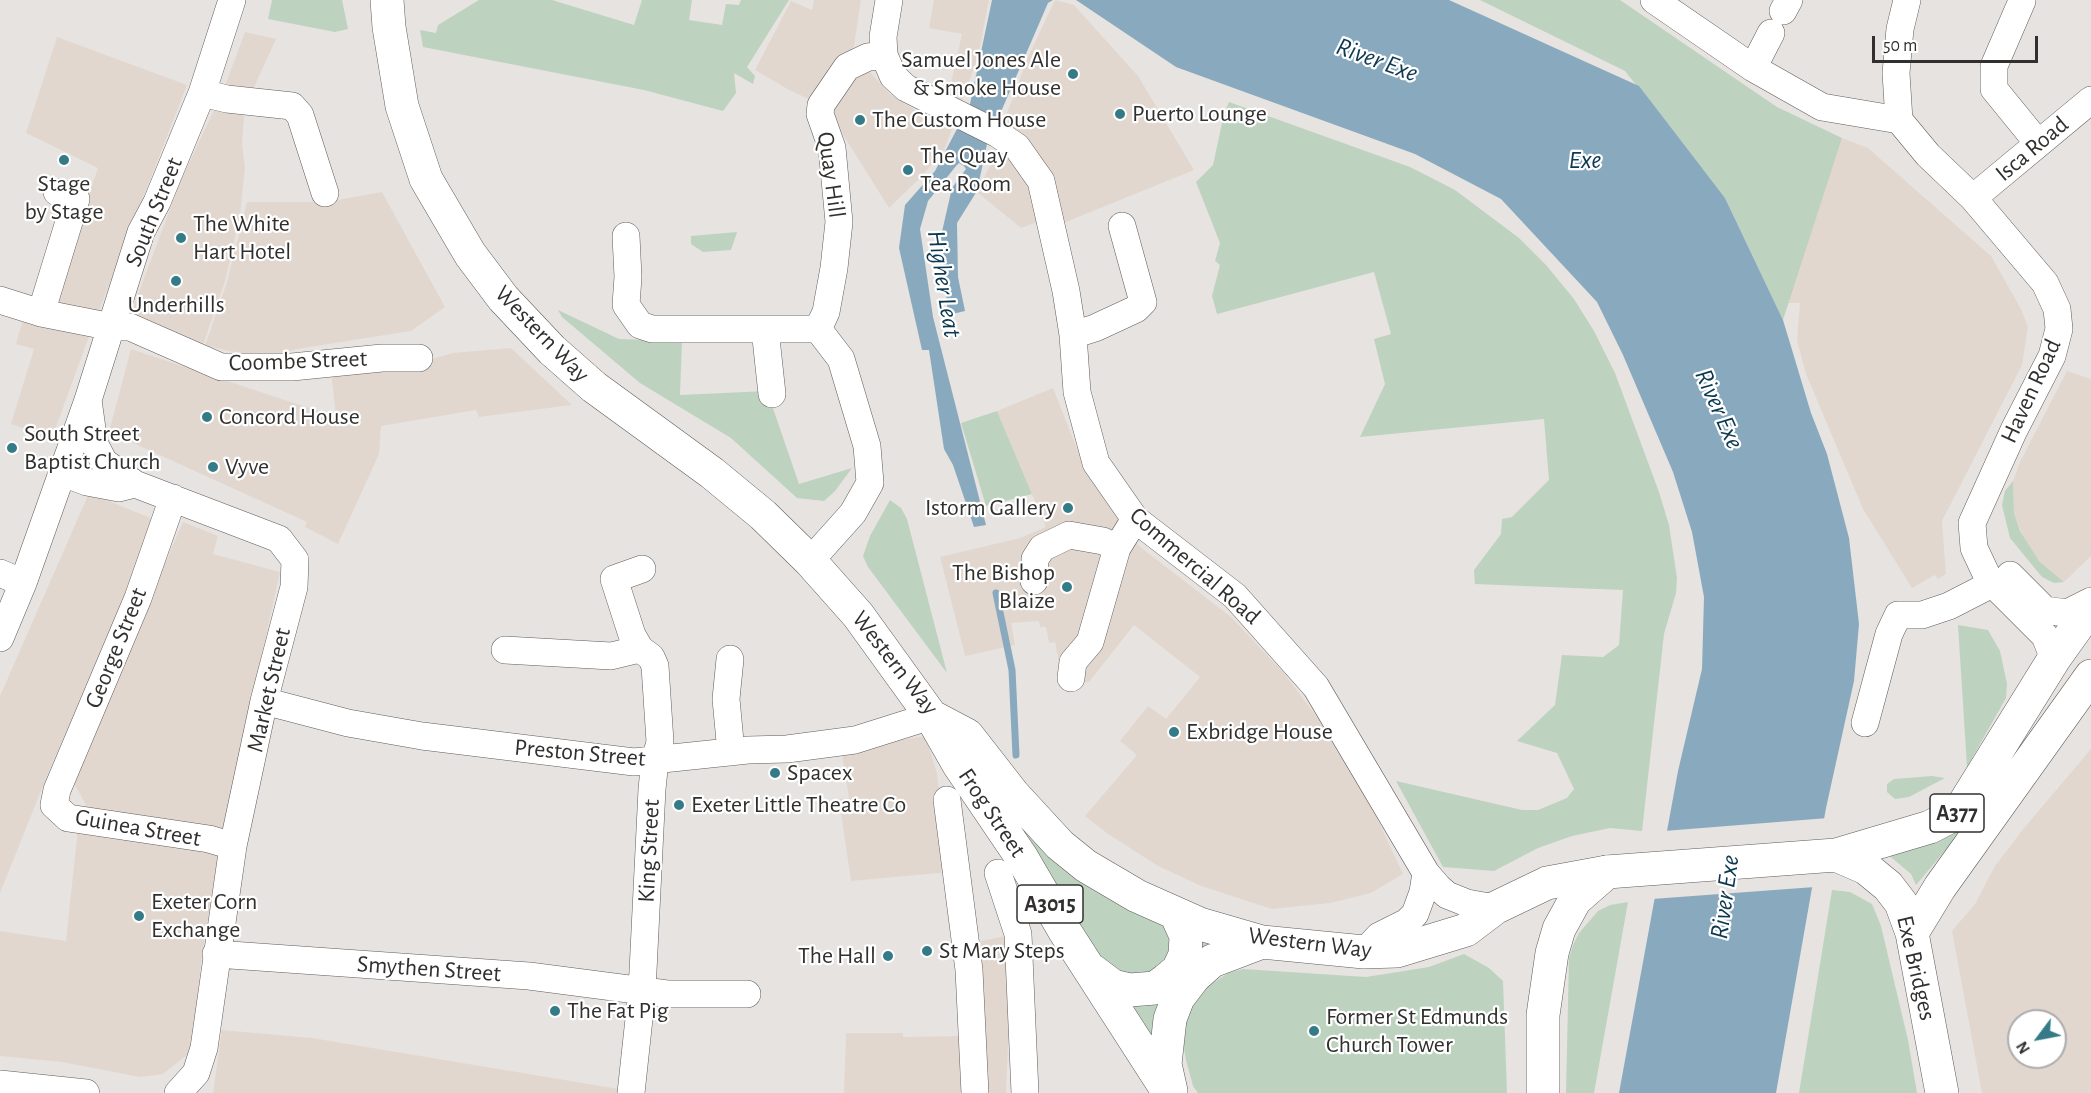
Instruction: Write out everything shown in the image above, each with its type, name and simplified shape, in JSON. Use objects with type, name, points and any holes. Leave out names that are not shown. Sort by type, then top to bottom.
[{"type":"main road","name":"Western Way","points":[[384,9],[402,106],[426,179],[470,254],[503,298],[552,350],[585,380],[712,473],[763,514],[810,561],[858,615],[931,716],[968,735],[1012,794],[1060,845],[1080,860],[1137,896],[1200,924],[1262,942],[1364,952],[1397,951],[1466,930],[1495,908],[1547,883],[1621,871]]},
{"type":"main road","name":"A377","points":[[1836,855],[1930,827],[1959,812],[2027,704],[2043,654],[2091,607]]},
{"type":"main road","name":"A377","points":[[1912,933],[1940,887],[2089,684]]},
{"type":"main road","name":"Frog Street","points":[[931,716],[959,765],[1010,866],[1089,967],[1170,1093]]},
{"type":"main road","name":"Exe Bridges","points":[[1621,871],[1836,855],[1866,868],[1888,886],[1901,903],[1912,933],[1942,1093]]},
{"type":"main road","points":[[1543,1093],[1543,1015],[1552,953],[1559,929],[1575,900],[1621,871]]},
{"type":"main road","points":[[1089,967],[1113,986],[1130,990],[1155,988],[1178,970],[1185,955],[1186,936],[1176,914]]},
{"type":"main road","points":[[1170,1093],[1164,1064],[1170,1019],[1178,998],[1194,977],[1212,962],[1262,942]]},
{"type":"street","name":"South Street","points":[[0,638],[12,578],[65,466],[141,232],[157,202],[202,93],[232,0]]},
{"type":"street","points":[[884,55],[889,0]]},
{"type":"street","points":[[1654,0],[1753,68],[1822,107],[1899,120],[1896,73],[1900,29],[1907,0]]},
{"type":"street","points":[[2022,1],[1994,66],[1994,89],[2038,143]]},
{"type":"street","points":[[1753,68],[1781,15]]},
{"type":"street","name":"Commercial Road","points":[[884,55],[893,76],[906,88],[961,118],[998,134],[1017,147],[1041,181],[1056,244],[1073,335],[1077,392],[1096,463],[1135,519],[1235,596],[1316,687],[1426,873],[1448,895],[1467,903],[1495,908]]},
{"type":"street","name":"Quay Hill","points":[[818,329],[826,312],[839,222],[832,148],[820,114],[821,105],[847,67],[868,57],[884,55]]},
{"type":"street","points":[[202,93],[227,99],[291,106],[300,115],[325,193]]},
{"type":"street","name":"Isca Road","points":[[1973,198],[2091,100]]},
{"type":"street","name":"Haven Road","points":[[1899,120],[1928,155],[1973,198],[2045,283],[2057,309],[2059,329],[2052,356],[1980,500],[1972,523],[1974,548],[1979,562],[1989,580],[2044,636],[2043,654]]},
{"type":"street","points":[[41,313],[76,199],[57,192]]},
{"type":"street","points":[[1073,335],[1095,328],[1136,309],[1143,302],[1122,226]]},
{"type":"street","points":[[626,236],[628,277],[626,305],[640,325],[652,329],[818,329],[841,359],[867,446],[870,483],[853,513],[810,561]]},
{"type":"street","name":"Coombe Street","points":[[0,300],[41,313],[112,327],[130,327],[220,367],[292,367],[382,358],[419,358]]},
{"type":"street","points":[[765,329],[772,394]]},
{"type":"street","points":[[65,466],[97,451],[91,428],[88,400]]},
{"type":"street","name":"Market Street","points":[[97,451],[104,462],[135,484],[279,539],[295,560],[294,587],[264,701],[233,846],[204,1048],[196,1073],[178,1093]]},
{"type":"street","points":[[65,466],[119,488],[135,484]]},
{"type":"street","name":"George Street","points":[[54,797],[138,598],[173,498]]},
{"type":"street","name":"Haven Road","points":[[1980,500],[1959,530],[1984,588],[2043,654]]},
{"type":"street","name":"Haven Road","points":[[1980,500],[1980,536],[2004,568],[2045,610],[2067,612],[2091,601]]},
{"type":"street","points":[[1071,678],[1073,662],[1090,642],[1117,549],[1135,519]]},
{"type":"street","points":[[1034,581],[1035,559],[1042,548],[1069,535],[1102,541],[1117,549]]},
{"type":"street","name":"King Street","points":[[631,1093],[642,991],[655,760],[660,742],[658,682],[651,657],[640,649],[626,621],[614,579],[642,569]]},
{"type":"street","points":[[1865,723],[1888,634],[1898,615],[1922,615],[1949,606],[1984,588]]},
{"type":"street","points":[[505,650],[611,656],[640,649]]},
{"type":"street","points":[[2043,654],[2089,684]]},
{"type":"street","points":[[730,659],[726,699],[731,752]]},
{"type":"street","name":"Preston Street","points":[[264,701],[348,723],[422,736],[634,762],[731,752],[787,750],[855,740],[931,716]]},
{"type":"street","name":"Guinea Street","points":[[54,797],[54,805],[68,818],[209,839],[233,846]]},
{"type":"street","points":[[947,800],[969,970],[975,1093]]},
{"type":"street","points":[[956,871],[1010,866],[1018,934],[1025,1093]]},
{"type":"street","points":[[1364,952],[1379,936],[1407,922],[1415,914],[1423,892],[1426,873]]},
{"type":"street","name":"Smythen Street","points":[[216,954],[529,976],[642,991],[724,996],[747,993]]},
{"type":"street","points":[[0,1084],[86,1093]]},
{"type":"shaded area","points":[[814,0],[861,0],[853,53],[890,94],[931,120],[948,97],[962,34],[929,28],[934,0],[989,0],[978,57],[945,148],[923,175],[889,208],[825,106],[791,91],[755,70],[791,1],[812,10]]},
{"type":"shaded area","points":[[1055,0],[1074,5],[1138,76],[1194,170],[1056,226],[1035,223],[1021,228],[977,192],[1000,145],[1004,121],[1028,57]]},
{"type":"shaded area","points":[[245,32],[276,39],[245,107],[242,143],[245,168],[240,215],[225,281],[203,345],[131,313],[181,180],[223,91]]},
{"type":"shaded area","points":[[57,37],[187,85],[52,438],[11,424],[34,349],[16,344],[24,316],[53,294],[98,168],[26,133]]},
{"type":"shaded area","points":[[1842,138],[1868,148],[1991,256],[2021,309],[2028,327],[2022,365],[1942,521],[1946,574],[1938,579],[1935,575],[1912,588],[1863,509],[1806,374],[1797,340],[1800,303],[1787,303]]},
{"type":"shaded area","points":[[382,192],[445,307],[411,331],[297,349],[265,358],[205,346],[227,282],[247,202],[326,202]]},
{"type":"shaded area","points":[[511,348],[572,405],[479,417],[476,410],[381,426],[379,454],[338,544],[305,527],[307,522],[109,432],[131,349],[336,417],[331,370],[435,358],[453,353]]},
{"type":"shaded area","points":[[2067,371],[2091,379],[2091,556],[2064,582],[2036,558],[2023,537],[2014,513],[2013,481],[2020,462]]},
{"type":"shaded area","points":[[1053,388],[1081,459],[1111,508],[1139,546],[1231,617],[1283,672],[1326,729],[1359,780],[1403,874],[1371,893],[1330,903],[1272,909],[1201,886],[1158,866],[1108,834],[1085,816],[1137,755],[1120,741],[1148,706],[1166,719],[1200,677],[1134,625],[1089,682],[1063,684],[1055,642],[1049,643],[1046,627],[1040,627],[1039,621],[1011,623],[1015,645],[965,656],[940,557],[1020,538],[1046,527],[997,411]]},
{"type":"shaded area","points":[[89,493],[158,521],[49,771],[0,893],[0,696]]},
{"type":"shaded area","points":[[183,522],[218,536],[213,554],[280,572],[219,850],[201,962],[192,1051],[163,1074],[140,1077],[62,1062],[0,1056],[0,931],[66,941],[78,828],[86,805],[71,778]]},
{"type":"shaded area","points":[[926,736],[937,774],[949,872],[851,881],[839,799],[849,798],[841,749]]},
{"type":"shaded area","points":[[2091,749],[2091,1093],[1982,1093],[1952,931],[1975,904],[1995,866]]},
{"type":"shaded area","points":[[1005,936],[1010,994],[1006,1093],[844,1093],[846,1033],[903,1033],[903,1037],[968,1036],[972,943]]},
{"type":"shaded area","points":[[222,1030],[312,1038],[643,1093],[213,1093]]},
{"type":"green space","points":[[272,0],[342,0],[348,29],[335,32],[268,19]]},
{"type":"green space","points":[[479,0],[552,0],[634,25],[642,0],[692,0],[689,20],[722,25],[726,4],[739,5],[741,0],[789,0],[747,67],[755,76],[753,84],[734,73],[736,93],[723,111],[644,90],[423,47],[420,30],[436,33],[438,25]]},
{"type":"green space","points":[[1480,0],[1620,0],[1777,107],[1842,138],[1783,320],[1725,198],[1625,71]]},
{"type":"green space","points":[[1229,102],[1410,167],[1455,190],[1519,238],[1546,265],[1574,299],[1594,331],[1615,373],[1659,492],[1669,525],[1677,578],[1676,593],[1664,634],[1642,831],[1610,828],[1572,836],[1538,848],[1494,871],[1443,867],[1396,781],[1522,810],[1538,810],[1567,798],[1574,789],[1557,753],[1517,741],[1555,705],[1562,655],[1603,657],[1619,645],[1623,590],[1475,584],[1474,570],[1501,534],[1502,519],[1512,517],[1549,480],[1544,419],[1360,437],[1385,384],[1374,339],[1391,334],[1374,272],[1217,314],[1212,296],[1220,265],[1215,261],[1220,243],[1196,182],[1213,165],[1224,114]]},
{"type":"green space","points":[[737,232],[731,250],[703,252],[691,244],[691,236]]},
{"type":"green space","points":[[558,310],[619,339],[682,341],[680,395],[767,391],[799,484],[852,468],[835,491],[824,501],[797,498],[731,438],[640,383],[562,317]]},
{"type":"green space","points":[[997,411],[1032,494],[986,506],[961,423]]},
{"type":"green space","points":[[2013,481],[2014,513],[2020,531],[2039,561],[2064,582],[2054,583],[2042,577],[2010,538],[2002,505],[2005,491]]},
{"type":"green space","points":[[890,500],[901,508],[907,519],[947,673],[868,567],[863,556],[870,536]]},
{"type":"green space","points":[[1958,625],[1988,630],[2000,651],[2007,684],[2006,698],[1967,767]]},
{"type":"green space","points":[[1932,776],[1945,778],[1909,797],[1895,799],[1887,792],[1887,784],[1894,779]]},
{"type":"green space","points":[[1017,824],[1065,866],[1157,916],[1172,937],[1171,953],[1155,972],[1126,975],[1109,968],[1096,952]]},
{"type":"green space","points":[[1955,830],[1960,833],[1916,885],[1911,874],[1886,853]]},
{"type":"green space","points":[[1832,890],[1850,892],[1872,904],[1881,926],[1908,1040],[1917,1093],[1799,1093]]},
{"type":"green space","points":[[1628,902],[1594,1093],[1566,1093],[1569,958],[1573,945],[1579,933],[1598,911],[1610,905]]},
{"type":"green space","points":[[1194,934],[1215,944],[1154,1040],[1123,993],[1136,995]]},
{"type":"green space","points":[[1464,954],[1489,968],[1503,981],[1507,1093],[1198,1093],[1193,1086],[1182,1036],[1192,1005],[1206,988],[1228,973],[1243,969],[1366,977],[1429,967]]},
{"type":"water","points":[[992,0],[1053,0],[1048,3],[987,144],[977,191],[957,223],[958,277],[965,311],[948,315],[941,236],[952,188],[966,169],[964,166],[959,163],[928,201],[920,229],[933,317],[986,525],[974,527],[953,465],[944,449],[929,350],[922,350],[899,248],[905,205],[935,171],[970,104]]},
{"type":"water","name":"Exe","points":[[1076,0],[1449,0],[1639,86],[1725,198],[1783,320],[1811,413],[1827,454],[1849,538],[1859,624],[1854,681],[1826,808],[1776,1093],[1619,1093],[1678,771],[1702,669],[1704,597],[1692,532],[1673,472],[1623,355],[1597,302],[1501,199],[1415,154],[1176,67]]},
{"type":"pier","points":[[1828,818],[1815,887],[1652,899],[1664,831]]},
{"type":"waterway","name":"Higher Leat","points":[[996,593],[1012,670],[1016,755]]},
{"type":"place","name":"Samuel Jones Ale & Smoke House","points":[[1073,74]]},
{"type":"place","name":"Puerto Lounge","points":[[1120,114]]},
{"type":"place","name":"The Custom House","points":[[860,120]]},
{"type":"place","name":"Stage by Stage","points":[[64,160]]},
{"type":"place","name":"The Quay Tea Room","points":[[908,170]]},
{"type":"place","name":"The White Hart Hotel","points":[[181,238]]},
{"type":"place","name":"Underhills","points":[[176,281]]},
{"type":"place","name":"Concord House","points":[[207,417]]},
{"type":"place","name":"South Street Baptist Church","points":[[12,448]]},
{"type":"place","name":"Vyve","points":[[213,467]]},
{"type":"place","name":"Istorm Gallery","points":[[1068,508]]},
{"type":"place","name":"The Bishop Blaize","points":[[1067,587]]},
{"type":"place","name":"Exbridge House","points":[[1174,732]]},
{"type":"place","name":"Spacex","points":[[775,773]]},
{"type":"place","name":"Exeter Little Theatre Co","points":[[679,805]]},
{"type":"place","name":"Exeter Corn Exchange","points":[[139,916]]},
{"type":"place","name":"St Mary Steps","points":[[927,951]]},
{"type":"place","name":"The Hall","points":[[888,956]]},
{"type":"place","name":"The Fat Pig","points":[[555,1011]]},
{"type":"place","name":"Former St Edmunds Church Tower","points":[[1314,1031]]},
{"type":"water label","name":"River Exe","points":[[1377,60]]},
{"type":"water label","name":"River Exe","points":[[1719,409]]},
{"type":"water label","name":"River Exe","points":[[1725,897]]}]
